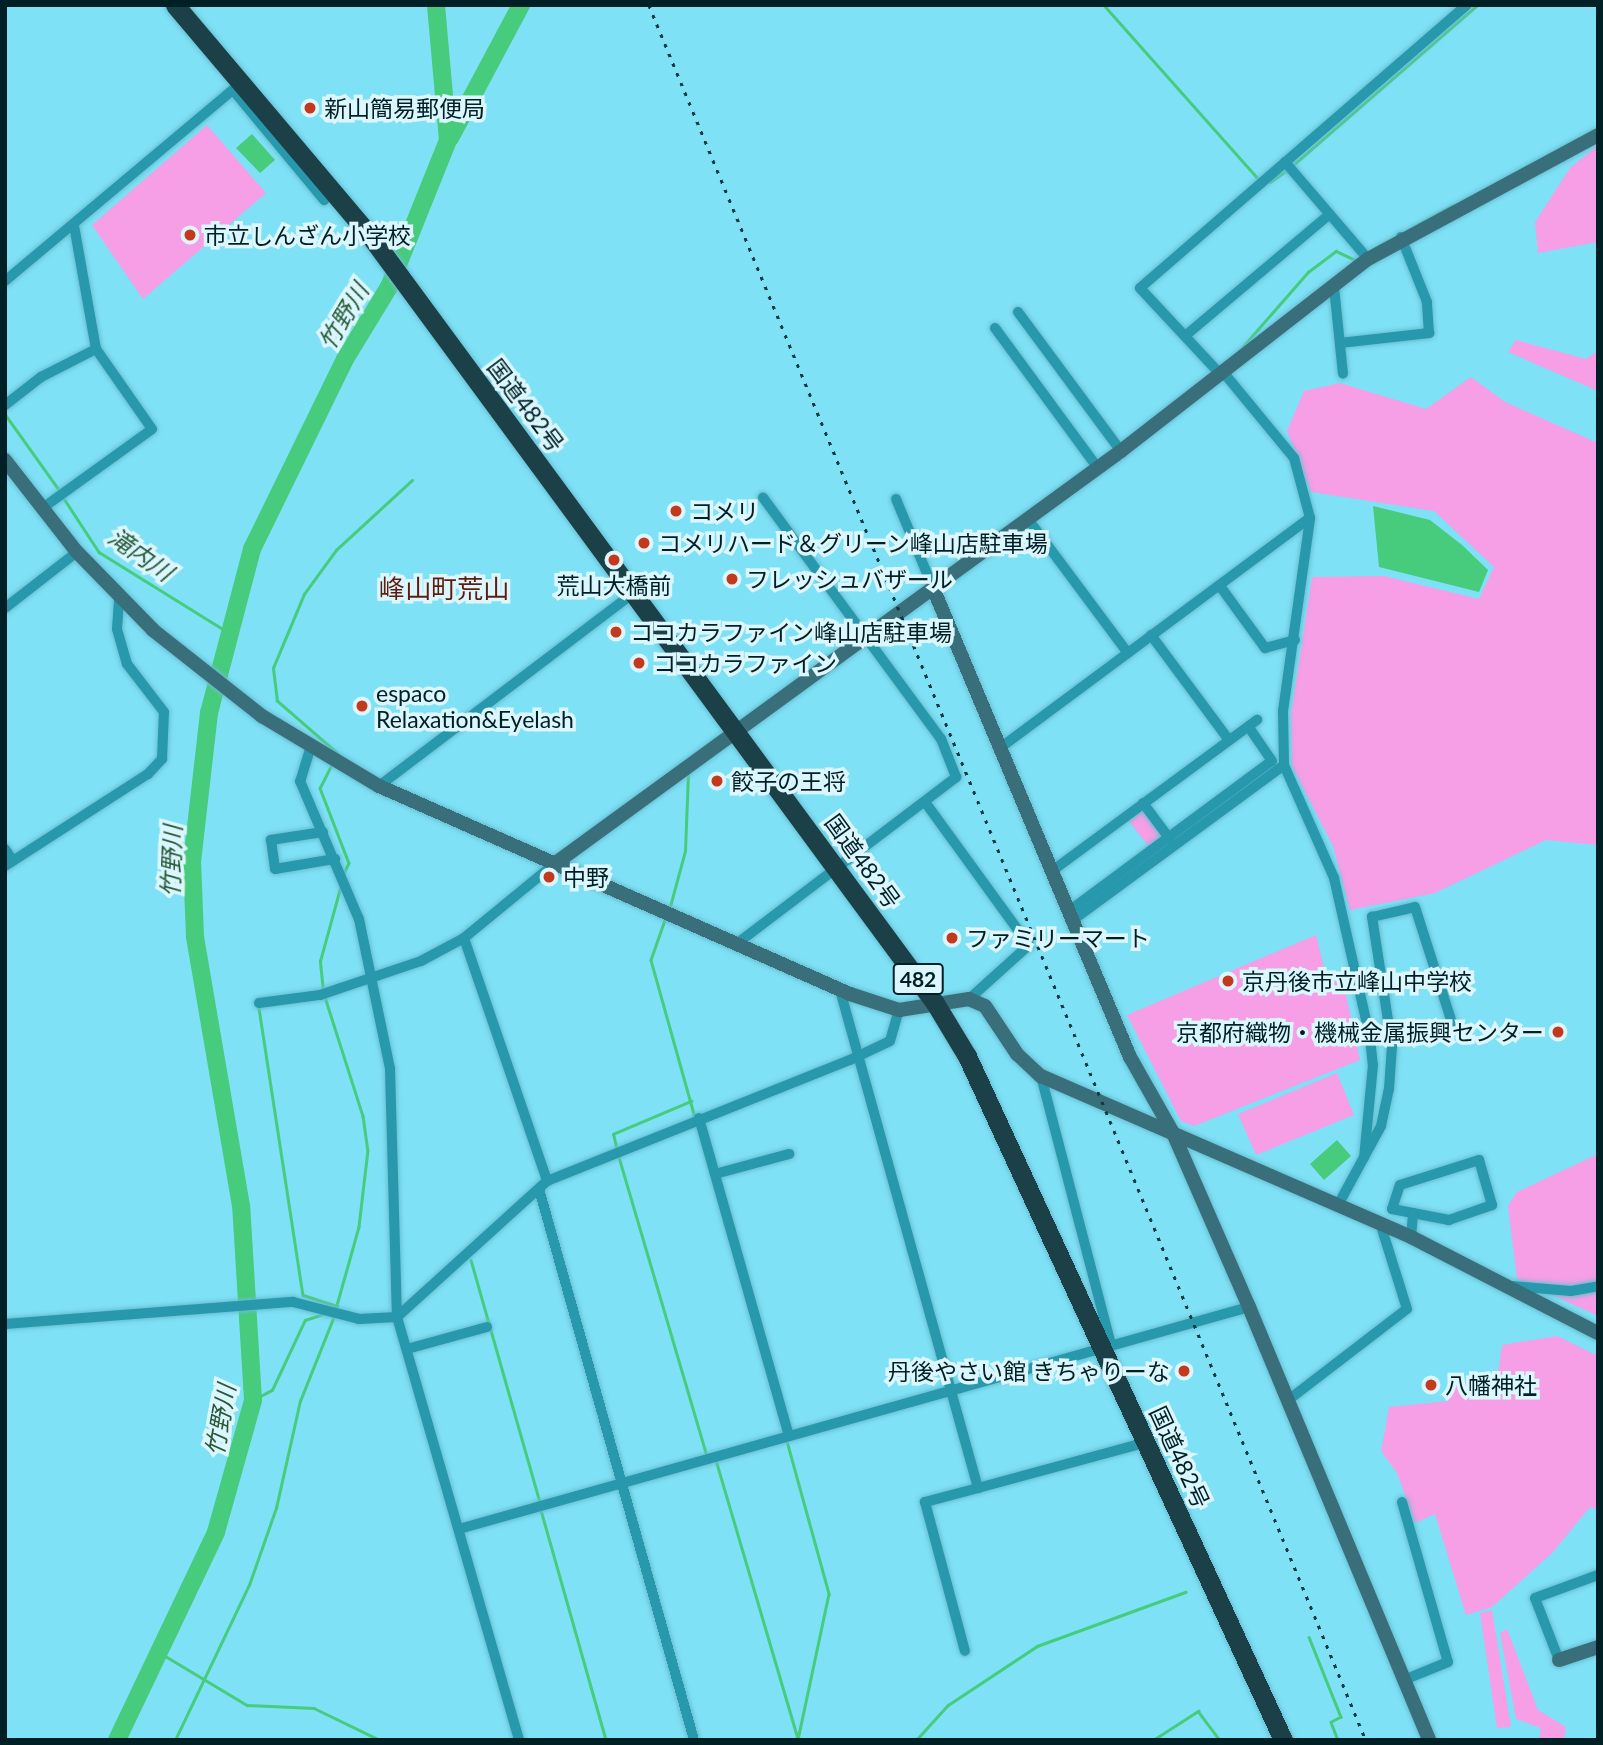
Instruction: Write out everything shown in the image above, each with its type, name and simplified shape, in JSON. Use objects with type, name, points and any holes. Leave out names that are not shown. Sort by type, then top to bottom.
[{"type":"highway","name":"国道482号","points":[[175,5],[238,86],[371,237],[838,867],[935,1003],[967,1056],[1107,1347],[1147,1442],[1283,1740]]},
{"type":"street","points":[[1363,1165],[1373,1065],[1370,1038],[1334,878],[1284,765],[1283,711],[1310,518],[1294,458],[1223,374],[1140,288],[1467,5]]},
{"type":"street","points":[[5,281],[238,86],[324,200]]},
{"type":"street","points":[[259,1003],[372,978],[464,938],[553,864],[1121,451],[1368,259],[1401,237],[1598,135]]},
{"type":"street","points":[[1285,162],[1368,259]]},
{"type":"street","points":[[1185,336],[1330,214]]},
{"type":"street","points":[[44,507],[152,429],[96,349],[74,225]]},
{"type":"street","points":[[1340,344],[1429,333],[1427,302],[1401,237]]},
{"type":"street","points":[[1334,287],[1343,374]]},
{"type":"street","points":[[1017,312],[1121,451]]},
{"type":"street","points":[[995,328],[1097,468]]},
{"type":"street","points":[[5,405],[41,377],[96,349]]},
{"type":"street","points":[[5,460],[77,552],[119,599],[255,711],[379,786],[734,946],[840,990],[899,1010],[969,999],[993,1011],[1017,1054],[1041,1076],[1411,1237],[1598,1333]]},
{"type":"street","points":[[734,946],[956,777],[941,739],[763,498]]},
{"type":"street","points":[[896,499],[1130,1057],[1173,1133],[1249,1307],[1429,1740]]},
{"type":"street","points":[[1000,748],[1310,518]]},
{"type":"street","points":[[1028,519],[1128,653]]},
{"type":"street","points":[[5,608],[77,552]]},
{"type":"street","points":[[1220,586],[1265,648],[1295,640]]},
{"type":"street","points":[[379,786],[635,592]]},
{"type":"street","points":[[5,849],[9,863],[148,774],[162,759],[164,712],[127,664],[117,629],[119,599]]},
{"type":"street","points":[[1151,635],[1229,740]]},
{"type":"street","points":[[1052,871],[1253,723],[1272,761],[1071,915]]},
{"type":"street","points":[[311,746],[300,781],[359,919],[390,1069],[397,1317],[519,1740]]},
{"type":"street","points":[[1071,915],[1284,765]]},
{"type":"street","points":[[925,802],[1029,945],[969,999]]},
{"type":"street","points":[[1143,803],[1169,838]]},
{"type":"street","points":[[323,832],[271,840],[275,869],[335,859]]},
{"type":"street","points":[[1338,1205],[1363,1165],[1381,1126],[1392,1046],[1372,917],[1415,907],[1453,1026]]},
{"type":"street","points":[[464,938],[547,1181]]},
{"type":"street","points":[[840,990],[954,1392],[978,1488]]},
{"type":"street","points":[[5,1324],[278,1303],[359,1319],[397,1317],[547,1181],[858,1054],[895,1035],[899,1010]]},
{"type":"street","points":[[1041,1076],[1107,1347]]},
{"type":"street","points":[[699,1118],[789,1436]]},
{"type":"street","points":[[715,1174],[789,1154]]},
{"type":"street","points":[[1479,1160],[1492,1205],[1449,1220],[1413,1213],[1391,1209],[1400,1185],[1479,1160]]},
{"type":"street","points":[[539,1189],[694,1740]]},
{"type":"street","points":[[1411,1237],[1413,1213]]},
{"type":"street","points":[[1287,1401],[1407,1309],[1380,1223]]},
{"type":"street","points":[[1507,1285],[1572,1292],[1598,1286]]},
{"type":"street","points":[[459,1529],[1249,1307]]},
{"type":"street","points":[[408,1349],[486,1327]]},
{"type":"street","points":[[965,1651],[925,1502],[1147,1442]]},
{"type":"street","points":[[1402,1502],[1448,1662],[1404,1680]]},
{"type":"street","points":[[1598,1575],[1535,1598],[1559,1660],[1598,1647]]},
{"type":"shaded area","points":[[207,125],[266,193],[143,299],[92,225]]},
{"type":"shaded area","points":[[252,134],[275,160],[260,173],[236,148]]},
{"type":"shaded area","points":[[1598,145],[1598,242],[1538,253],[1535,222],[1570,168]]},
{"type":"shaded area","points":[[1516,340],[1586,359],[1598,351],[1598,391],[1508,352]]},
{"type":"shaded area","points":[[1471,377],[1505,402],[1598,443],[1598,845],[1546,840],[1435,893],[1350,910],[1333,846],[1292,766],[1291,714],[1312,577],[1384,576],[1479,599],[1494,567],[1434,511],[1311,492],[1287,431],[1304,391],[1340,383],[1426,409]]},
{"type":"shaded area","points":[[1373,506],[1430,520],[1462,545],[1488,570],[1479,592],[1379,567]]},
{"type":"shaded area","points":[[1142,808],[1165,838],[1150,848],[1128,820]]},
{"type":"shaded area","points":[[1316,935],[1328,984],[1343,980],[1360,1060],[1194,1126],[1181,1121],[1127,1015]]},
{"type":"shaded area","points":[[1337,1073],[1354,1115],[1256,1155],[1238,1114]]},
{"type":"shaded area","points":[[1337,1140],[1351,1156],[1324,1180],[1310,1164]]},
{"type":"shaded area","points":[[1598,1154],[1598,1316],[1517,1279],[1508,1206],[1517,1192]]},
{"type":"shaded area","points":[[1557,1336],[1598,1356],[1598,1510],[1590,1507],[1553,1552],[1492,1607],[1466,1615],[1435,1514],[1415,1523],[1397,1473],[1381,1451],[1389,1407],[1449,1401],[1451,1385],[1482,1379],[1496,1387],[1502,1345]]},
{"type":"shaded area","points":[[1492,1610],[1511,1727],[1497,1728],[1480,1613]]},
{"type":"shaded area","points":[[1507,1629],[1538,1710],[1566,1727],[1564,1740],[1539,1740],[1541,1728],[1516,1719],[1500,1633]]},
{"type":"waterway","name":"竹野川","points":[[117,1740],[216,1532],[253,1400],[241,1206],[195,936],[192,862],[209,713],[252,549],[345,359],[389,287],[448,140],[436,5]]},
{"type":"waterway","points":[[450,138],[521,5]]},
{"type":"waterway","points":[[1104,5],[1260,181]]},
{"type":"waterway","points":[[1292,166],[1477,5]]},
{"type":"waterway","points":[[1270,182],[1287,170]]},
{"type":"waterway","points":[[1373,249],[1453,205]]},
{"type":"waterway","points":[[1239,351],[1308,272],[1336,251],[1357,261]]},
{"type":"waterway","name":"滝内川","points":[[5,414],[60,491]]},
{"type":"waterway","points":[[338,754],[277,701],[273,668],[304,594],[336,550],[412,480]]},
{"type":"waterway","name":"滝内川","points":[[63,497],[99,552],[229,633]]},
{"type":"waterway","points":[[333,763],[320,788],[349,863],[343,876]]},
{"type":"waterway","points":[[669,910],[685,851],[688,773]]},
{"type":"waterway","points":[[323,991],[320,961],[341,885]]},
{"type":"waterway","points":[[665,920],[651,960],[695,1118]]},
{"type":"waterway","points":[[325,997],[363,1116],[368,1150],[359,1227],[336,1309]]},
{"type":"waterway","points":[[259,1008],[303,1295],[337,1306]]},
{"type":"waterway","points":[[617,1151],[613,1134],[691,1101]]},
{"type":"waterway","points":[[619,1157],[707,1456]]},
{"type":"waterway","points":[[471,1260],[540,1503]]},
{"type":"waterway","points":[[253,1400],[272,1390],[305,1320],[324,1314]]},
{"type":"waterway","points":[[175,1740],[249,1585],[276,1508],[300,1401],[334,1316]]},
{"type":"waterway","points":[[787,1441],[829,1594],[798,1740]]},
{"type":"waterway","points":[[716,1460],[798,1738]]},
{"type":"waterway","points":[[541,1510],[606,1740]]},
{"type":"waterway","points":[[916,1740],[948,1705],[1037,1646],[1185,1592]]},
{"type":"waterway","points":[[1309,1637],[1341,1717],[1331,1722],[1338,1740]]},
{"type":"waterway","points":[[157,1651],[247,1705],[314,1708],[380,1740]]},
{"type":"waterway","points":[[1153,1740],[1198,1711],[1220,1740]]},
{"type":"railway","points":[[649,5],[1366,1740]]},
{"type":"place","name":"新山簡易郵便局","points":[[310,108]]},
{"type":"place","name":"市立しんざん小学校","points":[[190,235]]},
{"type":"place","name":"コメリ","points":[[676,511]]},
{"type":"place","name":"コメリハード＆グリーン峰山店駐車場","points":[[644,543]]},
{"type":"place","name":"荒山大橋前","points":[[614,560]]},
{"type":"place","name":"フレッシュバザール","points":[[732,579]]},
{"type":"place","name":"ココカラファイン峰山店駐車場","points":[[616,632]]},
{"type":"place","name":"ココカラファイン","points":[[639,663]]},
{"type":"place","name":"espaco Relaxation&Eyelash","points":[[362,706]]},
{"type":"place","name":"餃子の王将","points":[[717,781]]},
{"type":"place","name":"中野","points":[[549,877]]},
{"type":"place","name":"ファミリーマート","points":[[952,938]]},
{"type":"place","name":"京丹後市立峰山中学校","points":[[1228,981]]},
{"type":"place","name":"京都府織物・機械金属振興センター","points":[[1558,1032]]},
{"type":"place","name":"丹後やさい館 きちゃりーな","points":[[1184,1371]]},
{"type":"place","name":"八幡神社","points":[[1431,1385]]},
{"type":"district","name":"峰山町荒山","points":[[444,589]]}]
